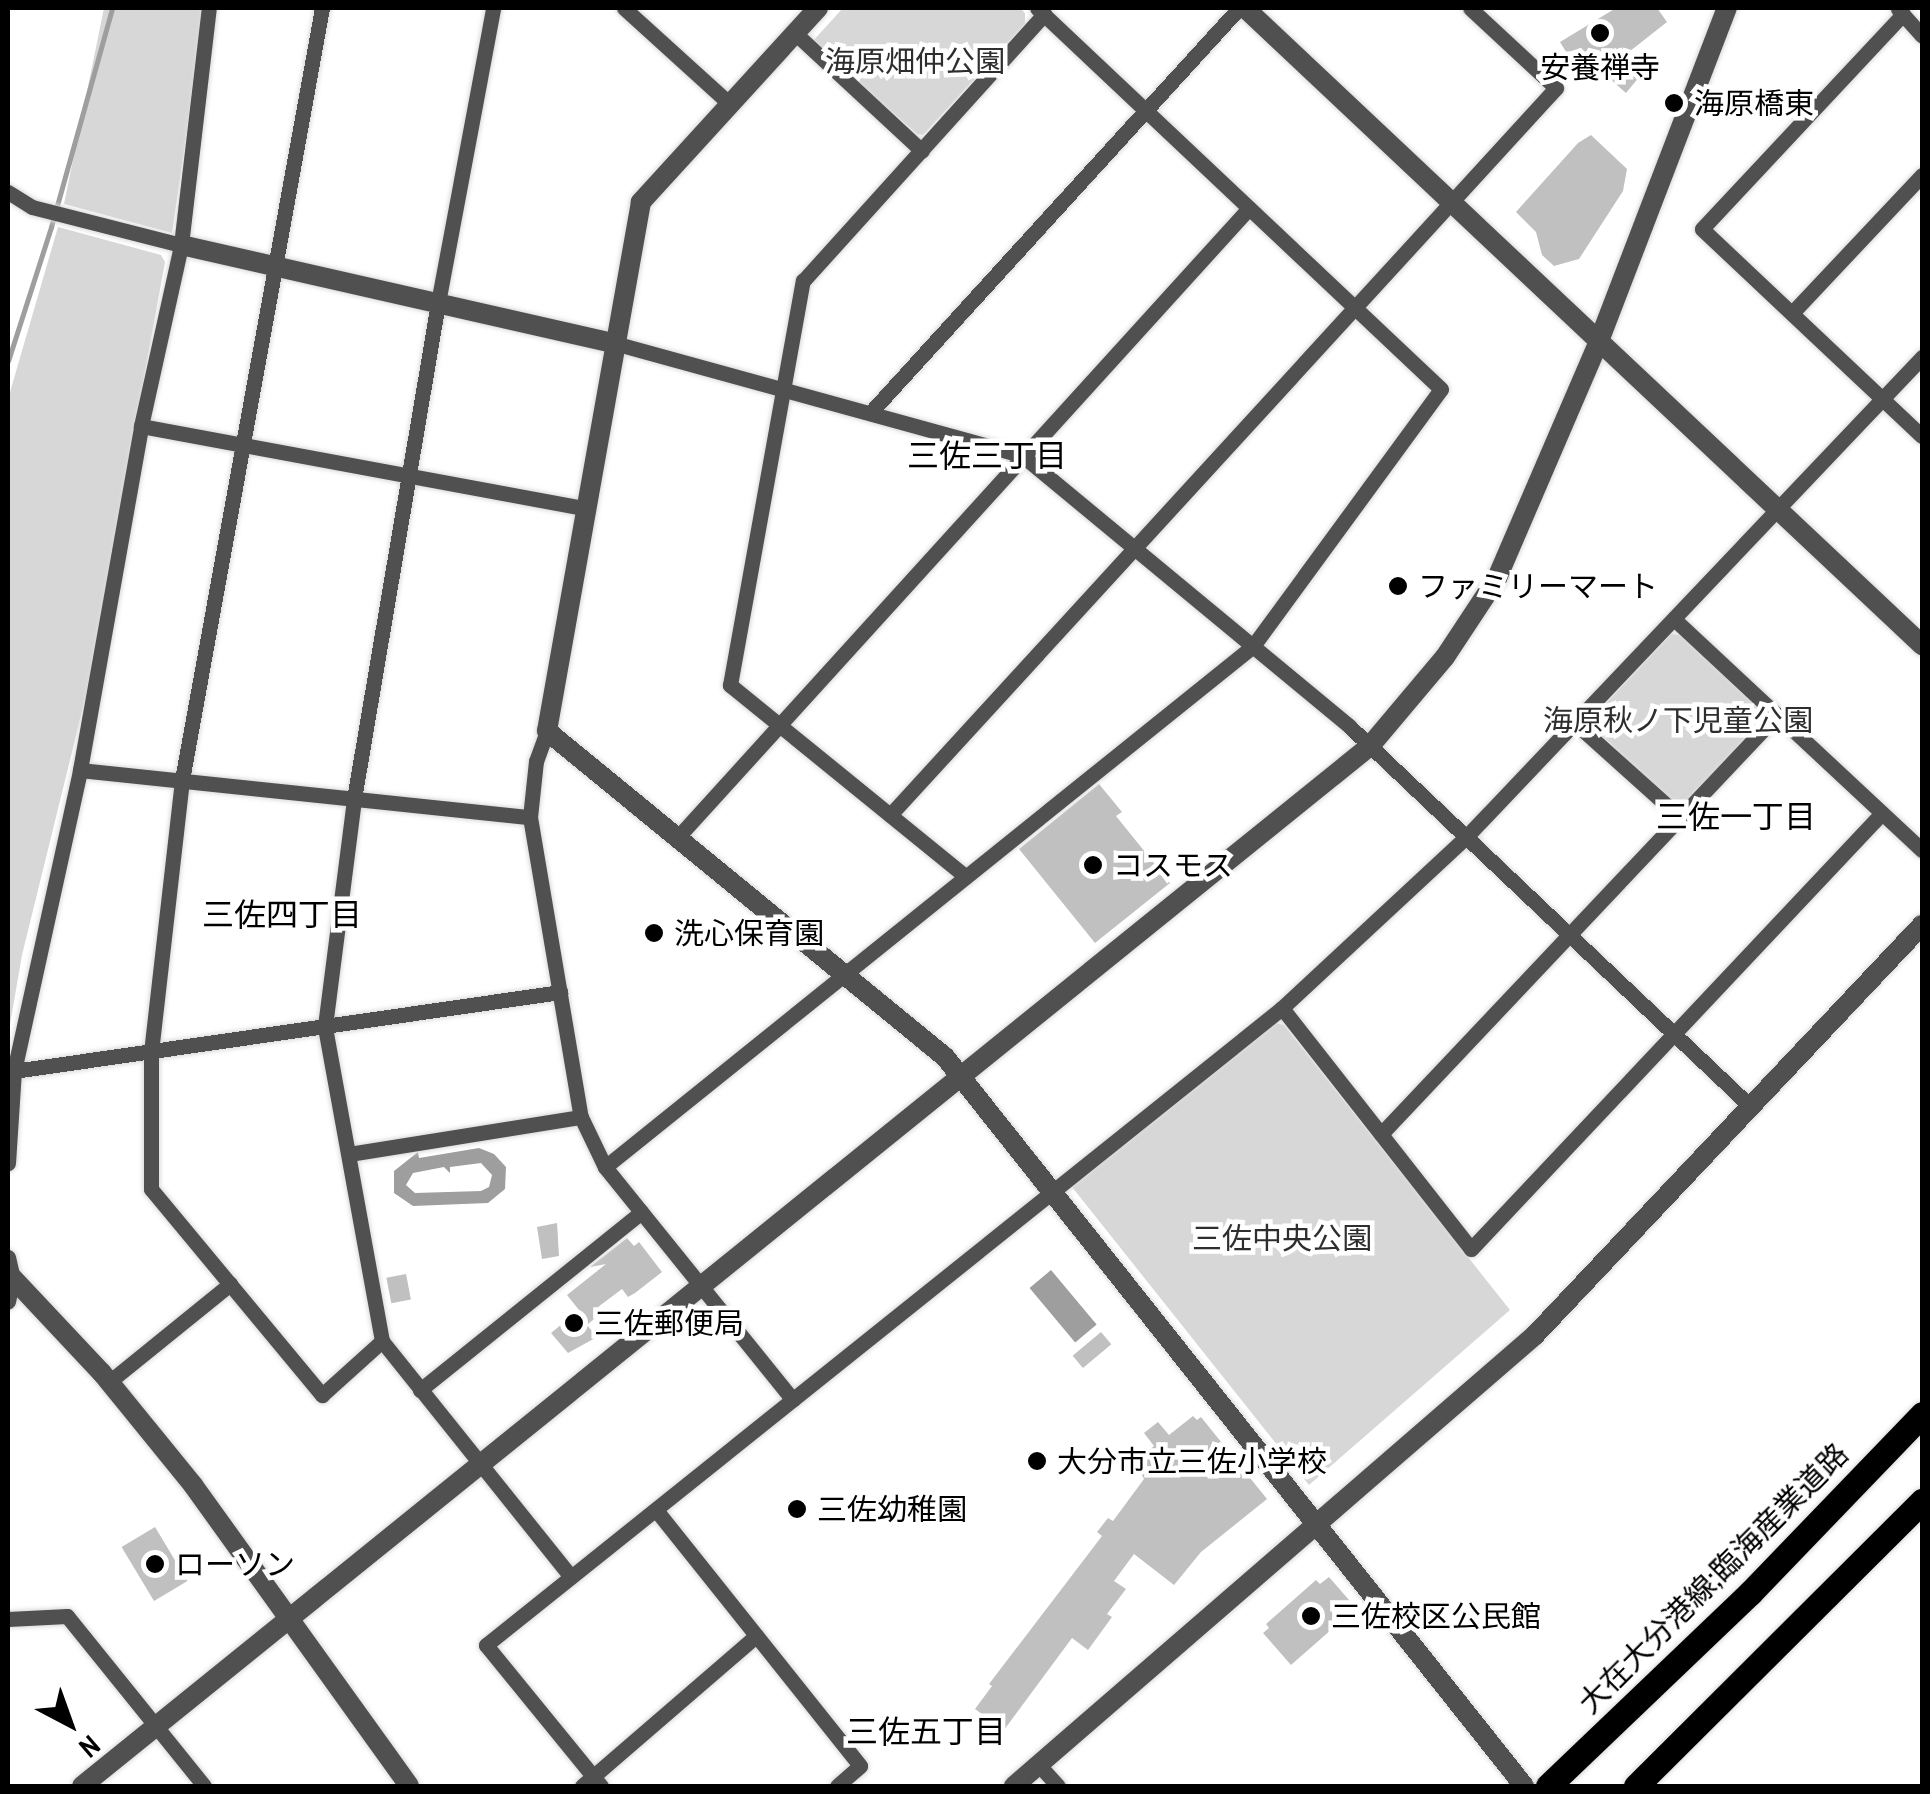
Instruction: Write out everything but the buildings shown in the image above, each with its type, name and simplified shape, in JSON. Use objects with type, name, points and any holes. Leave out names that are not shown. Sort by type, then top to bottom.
[{"type":"main road","name":"大在大分港線;臨海産業道路","points":[[1548,1786],[1750,1593],[1922,1414]]},
{"type":"main road","points":[[1636,1786],[1922,1501]]},
{"type":"street","points":[[8,1163],[14,1072],[80,770],[142,426],[180,245],[209,8]]},
{"type":"street","points":[[322,8],[182,780],[151,1052],[152,1189],[322,1395],[382,1341]]},
{"type":"street","points":[[493,8],[438,303],[354,799],[325,1026],[382,1341],[571,1577]]},
{"type":"street","points":[[624,8],[730,104]]},
{"type":"street","points":[[792,1400],[604,1167],[581,1117],[530,817],[536,761],[547,731],[641,202],[818,8]]},
{"type":"street","points":[[870,413],[1242,8],[1922,645]]},
{"type":"street","points":[[890,815],[1556,88],[1470,8]]},
{"type":"street","points":[[82,1786],[1370,746],[1445,657],[1497,578],[1600,341],[1727,8]]},
{"type":"street","points":[[604,1167],[1253,646],[1440,389],[1040,11],[922,151],[803,282],[730,685],[966,876]]},
{"type":"street","points":[[1922,36],[1900,11],[1702,229],[1922,436]]},
{"type":"street","points":[[795,33],[922,151]]},
{"type":"street","points":[[1792,313],[1922,175]]},
{"type":"street","points":[[8,192],[32,207],[61,216],[614,344],[1023,456],[1136,546],[1370,746],[1751,1107]]},
{"type":"street","points":[[677,838],[1249,208]]},
{"type":"street","points":[[756,1636],[592,1783],[486,1645],[1282,1008],[1466,837],[1922,357]]},
{"type":"street","points":[[142,426],[587,509]]},
{"type":"street","points":[[1674,619],[1922,850]]},
{"type":"street","points":[[1381,1134],[1777,715]]},
{"type":"street","points":[[1574,723],[1681,818]]},
{"type":"street","points":[[547,731],[945,1057],[1524,1786]]},
{"type":"street","points":[[80,770],[530,817]]},
{"type":"street","points":[[1282,1008],[1471,1248],[1882,813]]},
{"type":"street","points":[[1014,1786],[1535,1335],[1922,925]]},
{"type":"street","points":[[14,1072],[560,992]]},
{"type":"street","points":[[350,1154],[581,1117]]},
{"type":"street","points":[[420,1390],[640,1212]]},
{"type":"street","points":[[8,1301],[9,1269]]},
{"type":"street","points":[[9,1269],[193,1484],[408,1786]]},
{"type":"street","points":[[109,1382],[230,1284]]},
{"type":"street","points":[[656,1510],[860,1766],[837,1786]]},
{"type":"street","points":[[8,1620],[67,1616],[204,1786]]},
{"type":"street","points":[[1039,1765],[1058,1786]]},
{"type":"green space","points":[[104,8],[205,8],[172,233],[64,204]]},
{"type":"green space","name":"海原畑仲公園","points":[[843,8],[1020,8],[1025,13],[1025,24],[923,135],[917,134],[812,42]]},
{"type":"green space","points":[[58,227],[161,255],[165,262],[87,691],[22,955],[8,1036],[8,399]]},
{"type":"green space","name":"海原秋ノ下児童公園","points":[[1671,634],[1681,635],[1763,713],[1762,722],[1684,806],[1674,804],[1593,727],[1592,718]]},
{"type":"green space","name":"三佐中央公園","points":[[1276,1023],[1284,1025],[1510,1310],[1309,1485],[1072,1187]]},
{"type":"shaded area","points":[[479,1148],[494,1154],[506,1167],[505,1189],[488,1203],[413,1206],[394,1193],[394,1171],[418,1152],[419,1158]],"holes":[[[481,1163],[492,1175],[489,1187],[481,1191],[415,1193],[406,1185],[413,1173],[444,1167],[450,1173],[450,1167]]]},
{"type":"shaded area","points":[[1051,1270],[1097,1324],[1075,1342],[1030,1288]]},
{"type":"waterway","points":[[8,361],[51,227],[112,8]]},
{"type":"place","name":"安養禅寺","points":[[1600,33]]},
{"type":"place","name":"海原橋東","points":[[1674,103]]},
{"type":"place","name":"ファミリーマート","points":[[1398,586]]},
{"type":"place","name":"コスモス","points":[[1093,865]]},
{"type":"place","name":"洗心保育園","points":[[654,933]]},
{"type":"place","name":"三佐郵便局","points":[[574,1323]]},
{"type":"place","name":"大分市立三佐小学校","points":[[1037,1461]]},
{"type":"place","name":"三佐幼稚園","points":[[797,1509]]},
{"type":"place","name":"ローソン","points":[[155,1564]]},
{"type":"place","name":"三佐校区公民館","points":[[1311,1616]]},
{"type":"district","name":"三佐三丁目","points":[[987,456]]},
{"type":"district","name":"三佐一丁目","points":[[1736,817]]},
{"type":"district","name":"三佐四丁目","points":[[282,915]]},
{"type":"district","name":"三佐五丁目","points":[[926,1732]]}]
